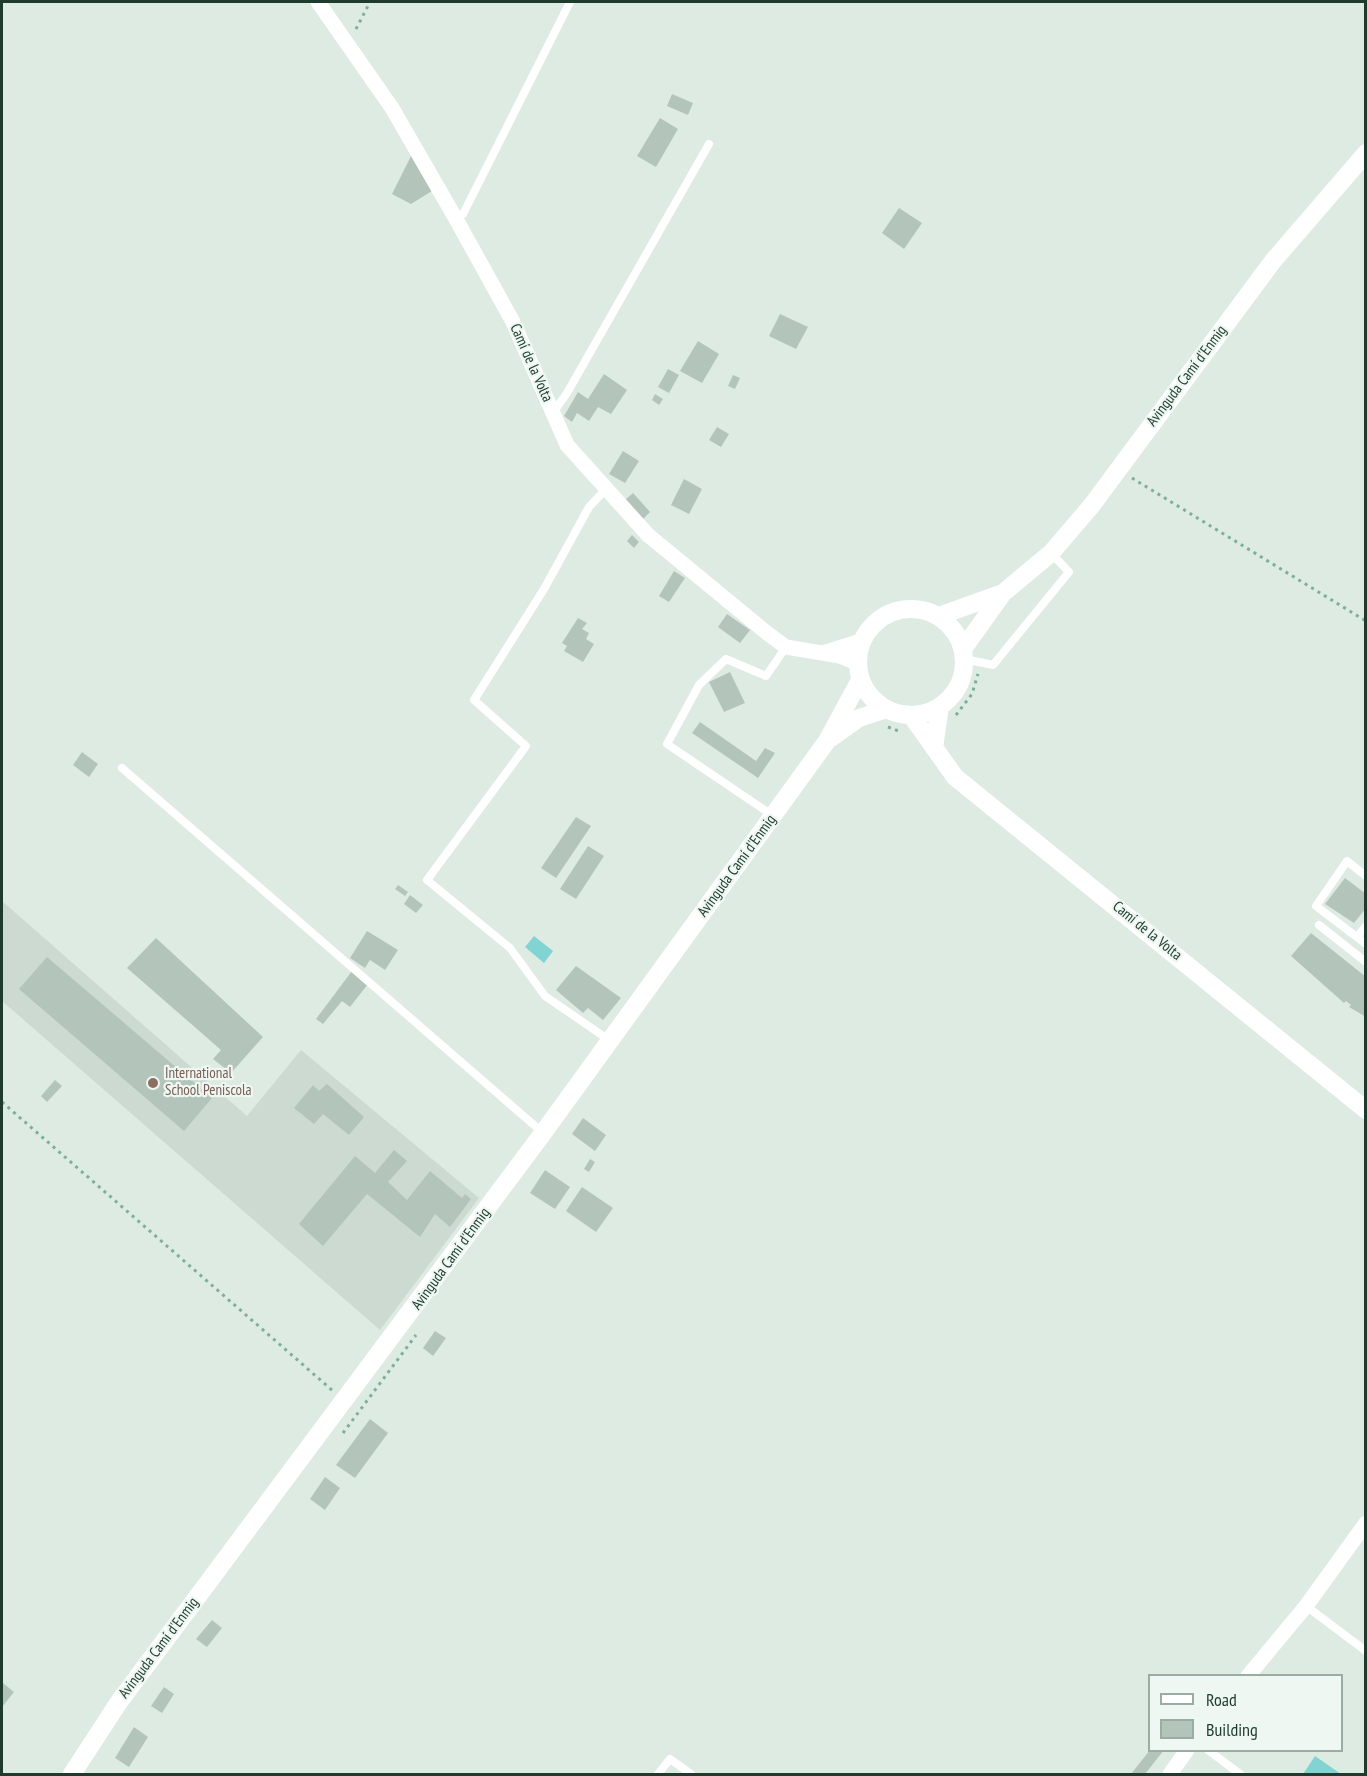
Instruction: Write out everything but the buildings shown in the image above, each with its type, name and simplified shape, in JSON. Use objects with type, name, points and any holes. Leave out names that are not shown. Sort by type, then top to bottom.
[{"type":"street","name":"Camí de la Volta","points":[[318,2],[349,43],[392,108],[456,219],[513,322],[567,445],[648,535],[786,647],[818,655],[840,656],[859,671]]},
{"type":"street","name":"Avinguda Camí d'Enmig","points":[[939,616],[1003,593],[1051,553],[1092,505],[1126,474],[1273,261],[1365,153]]},
{"type":"street","name":"Avinguda Camí d'Enmig","points":[[969,657],[1003,593]]},
{"type":"street","points":[[818,655],[861,641],[880,618],[909,608],[939,616],[954,630],[969,657],[959,686],[940,706],[911,715],[885,718],[871,697],[859,671],[861,641]]},
{"type":"street","name":"Avinguda Camí d'Enmig","points":[[72,1774],[119,1702],[345,1402],[827,741],[859,671]]},
{"type":"street","points":[[934,748],[940,706]]},
{"type":"street","name":"Camí de la Volta","points":[[911,715],[955,777],[1365,1110]]},
{"type":"street","name":"Avinguda Camí d'Enmig","points":[[827,741],[859,718],[885,718]]},
{"type":"street","points":[[1250,1674],[1306,1606],[1365,1523]]},
{"type":"street","points":[[1170,1774],[1186,1752]]},
{"type":"lane","points":[[456,219],[463,214],[570,2]]},
{"type":"lane","points":[[553,413],[567,393],[709,144]]},
{"type":"lane","points":[[606,489],[589,507],[544,589],[474,700],[526,746],[427,880],[510,948],[545,996],[610,1041]]},
{"type":"lane","points":[[969,657],[993,665],[1069,572],[1051,553]]},
{"type":"lane","points":[[773,816],[667,744],[699,685],[726,659],[766,676],[786,647]]},
{"type":"lane","points":[[122,768],[543,1133]]},
{"type":"lane","points":[[1365,876],[1347,861],[1316,906],[1365,944]]},
{"type":"lane","points":[[1319,925],[1365,962]]},
{"type":"lane","points":[[1357,937],[1365,926]]},
{"type":"lane","points":[[1306,1606],[1365,1651]]},
{"type":"lane","points":[[1211,1752],[1240,1774]]},
{"type":"lane","points":[[658,1774],[670,1759],[691,1774]]},
{"type":"path","points":[[349,43],[370,2]]},
{"type":"path","points":[[1126,474],[1128,486]]},
{"type":"path","points":[[1126,474],[1365,621]]},
{"type":"path","points":[[950,723],[972,694],[969,657]]},
{"type":"path","points":[[885,718],[903,733]]},
{"type":"path","points":[[2,1102],[345,1402]]},
{"type":"path","points":[[336,1441],[421,1327]]},
{"type":"shaded area","name":"International School Peniscola","points":[[2,901],[247,1116],[301,1050],[479,1198],[380,1330],[2,1001]]},
{"type":"water","points":[[534,936],[553,951],[544,963],[525,947]]},
{"type":"water","points":[[1315,1756],[1341,1774],[1303,1774]]},
{"type":"place","name":"International School Peniscola","points":[[153,1083]]}]
